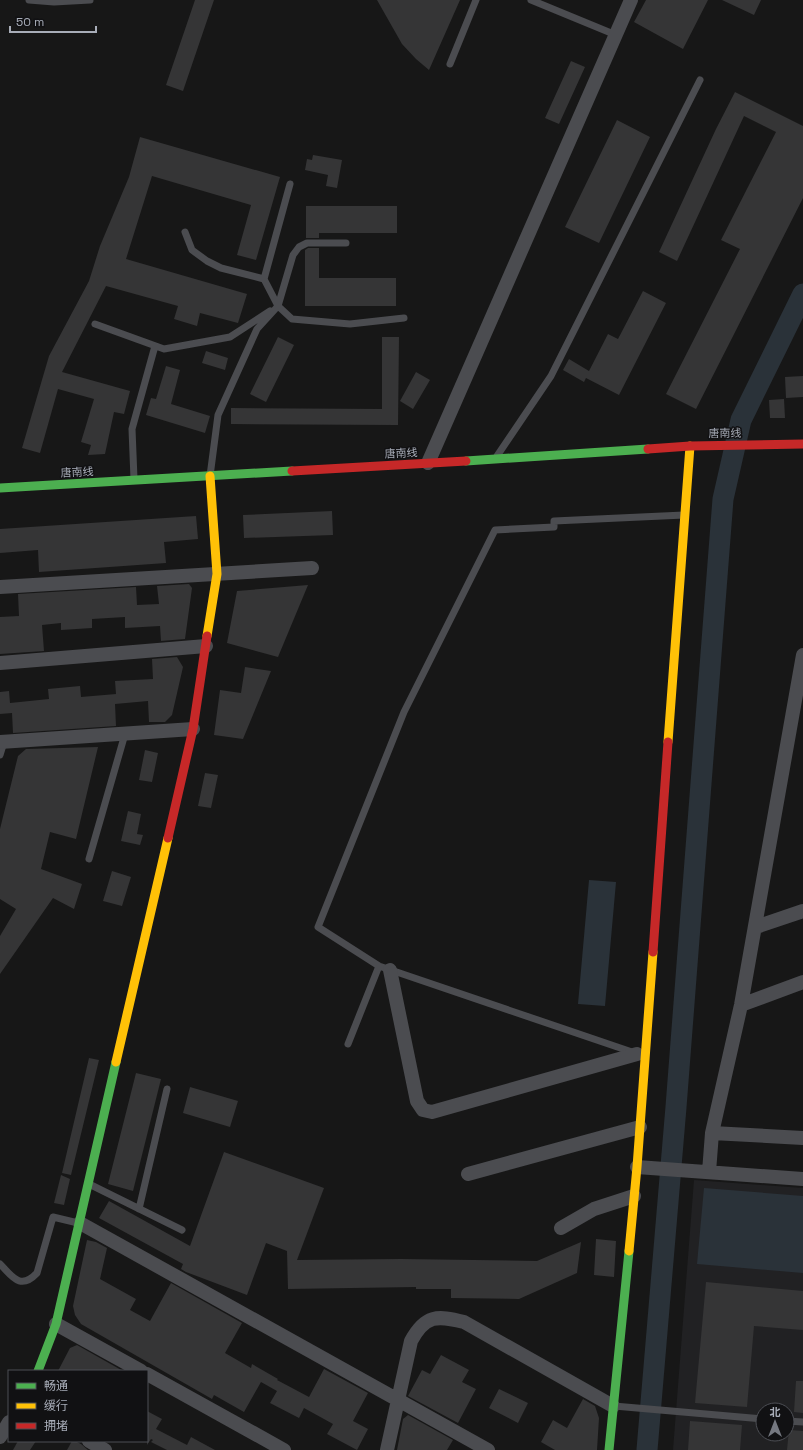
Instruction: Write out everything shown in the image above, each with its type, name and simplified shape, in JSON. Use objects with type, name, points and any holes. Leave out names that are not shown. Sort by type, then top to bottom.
[{"type":"street","points":[[428,463],[631,0]]},
{"type":"street","name":"唐南线","points":[[0,488],[693,446],[803,444]]},
{"type":"street","points":[[609,1450],[637,1167],[640,1127],[641,1055],[685,515],[693,446]]},
{"type":"street","points":[[38,1370],[56,1324],[193,729],[217,574],[210,476]]},
{"type":"street","points":[[0,587],[312,568]]},
{"type":"street","points":[[0,663],[206,646]]},
{"type":"street","points":[[708,1172],[712,1133],[742,1005],[800,695],[803,655]]},
{"type":"street","points":[[1,746],[193,729]]},
{"type":"street","points":[[756,927],[803,911]]},
{"type":"street","points":[[385,968],[417,1101],[423,1110],[432,1112],[641,1055]]},
{"type":"street","points":[[742,1005],[803,982]]},
{"type":"street","points":[[468,1174],[640,1127]]},
{"type":"street","points":[[712,1133],[803,1138]]},
{"type":"street","points":[[637,1167],[803,1179]]},
{"type":"street","points":[[562,1228],[594,1209],[634,1196]]},
{"type":"street","points":[[80,1223],[488,1450]]},
{"type":"street","points":[[387,1450],[411,1342],[417,1329],[427,1320],[440,1318],[464,1322],[613,1406]]},
{"type":"street","points":[[56,1324],[139,1370]]},
{"type":"street","points":[[148,1375],[284,1450]]},
{"type":"street","points":[[0,1437],[8,1424]]},
{"type":"street","points":[[91,1442],[105,1450]]},
{"type":"lane","points":[[29,0],[54,2],[90,0]]},
{"type":"lane","points":[[450,64],[476,0]]},
{"type":"lane","points":[[531,0],[616,35]]},
{"type":"lane","points":[[494,459],[551,376],[700,80]]},
{"type":"lane","points":[[290,184],[264,279],[278,306],[292,319],[350,324],[404,318]]},
{"type":"lane","points":[[185,232],[192,250],[207,261],[221,268],[264,279]]},
{"type":"lane","points":[[210,476],[218,415],[257,329],[278,306],[293,255],[299,247],[307,243],[346,243]]},
{"type":"lane","points":[[95,324],[164,349],[230,337],[278,306]]},
{"type":"lane","points":[[135,481],[132,429],[155,346]]},
{"type":"lane","points":[[641,1055],[385,968],[318,927],[404,712],[495,530],[554,527],[554,521],[685,515]]},
{"type":"lane","points":[[89,859],[124,734]]},
{"type":"lane","points":[[348,1044],[385,968]]},
{"type":"lane","points":[[139,1209],[167,1089]]},
{"type":"lane","points":[[89,1184],[182,1230]]},
{"type":"lane","points":[[0,1264],[12,1278],[20,1282],[31,1280],[37,1273],[53,1217],[80,1223]]},
{"type":"lane","points":[[613,1406],[755,1418]]},
{"type":"shaded area","points":[[589,880],[616,882],[605,1006],[578,1004]]},
{"type":"shaded area","points":[[694,1180],[803,1188],[803,1450],[673,1450]]},
{"type":"shaded area","points":[[704,1188],[803,1196],[803,1273],[697,1264]]},
{"type":"building","points":[[195,0],[214,0],[183,91],[166,85]]},
{"type":"building","points":[[377,0],[460,0],[429,70],[402,44]]},
{"type":"building","points":[[646,0],[708,0],[683,49],[634,22]]},
{"type":"building","points":[[722,0],[761,0],[754,15]]},
{"type":"building","points":[[571,61],[585,67],[559,124],[545,118]]},
{"type":"building","points":[[735,92],[803,126],[803,198],[696,409],[666,394],[740,249],[721,240],[776,132],[744,116],[677,261],[659,252],[716,129]]},
{"type":"building","points":[[617,120],[650,137],[599,243],[565,227]]},
{"type":"building","points":[[140,137],[280,177],[256,260],[237,255],[251,205],[152,176],[126,259],[247,294],[238,323],[200,313],[197,326],[174,319],[178,306],[106,286],[62,372],[130,391],[124,414],[114,412],[105,454],[88,455],[91,445],[81,442],[94,399],[58,389],[40,453],[22,448],[49,356],[89,281],[100,246],[129,177]]},
{"type":"building","points":[[313,155],[342,160],[337,188],[326,186],[328,175],[305,170],[307,159],[312,160]]},
{"type":"building","points":[[306,206],[397,206],[397,233],[319,233],[319,238],[306,238]]},
{"type":"building","points":[[308,248],[319,248],[319,278],[396,278],[396,306],[305,306],[305,250]]},
{"type":"building","points":[[643,291],[666,303],[619,395],[586,378],[584,382],[563,370],[569,359],[589,371],[608,334],[618,339]]},
{"type":"building","points":[[278,337],[294,345],[266,402],[250,394]]},
{"type":"building","points":[[382,337],[399,337],[398,425],[231,424],[231,408],[382,409]]},
{"type":"building","points":[[206,351],[228,358],[225,370],[202,363]]},
{"type":"building","points":[[166,366],[180,370],[171,404],[210,416],[205,433],[146,415],[151,398],[156,399]]},
{"type":"building","points":[[416,372],[430,380],[413,409],[400,401]]},
{"type":"building","points":[[803,376],[803,397],[786,398],[785,377]]},
{"type":"building","points":[[784,399],[785,418],[770,418],[769,400]]},
{"type":"building","points":[[332,511],[333,535],[244,538],[243,515]]},
{"type":"building","points":[[196,516],[198,539],[164,542],[166,563],[39,572],[38,550],[0,553],[0,529]]},
{"type":"building","points":[[189,584],[192,588],[185,639],[161,641],[160,626],[125,628],[125,617],[92,619],[92,628],[61,630],[61,623],[42,625],[44,651],[0,654],[0,617],[19,616],[18,594],[136,587],[137,605],[159,604],[157,586]]},
{"type":"building","points":[[308,585],[278,657],[227,643],[237,591]]},
{"type":"building","points":[[177,657],[183,667],[172,715],[165,722],[149,722],[148,701],[115,704],[116,726],[13,733],[12,713],[0,714],[0,692],[9,691],[10,703],[49,699],[48,689],[80,686],[81,697],[116,694],[115,681],[153,679],[152,659]]},
{"type":"building","points":[[245,667],[271,671],[243,739],[214,735],[220,690],[241,693]]},
{"type":"building","points":[[98,747],[76,839],[50,832],[41,869],[82,884],[74,909],[53,898],[0,974],[0,936],[16,909],[0,899],[0,829],[18,756],[26,749]]},
{"type":"building","points":[[145,750],[158,753],[152,782],[139,780]]},
{"type":"building","points":[[205,773],[218,775],[211,808],[198,806]]},
{"type":"building","points":[[128,811],[141,814],[137,834],[143,835],[140,845],[121,841]]},
{"type":"building","points":[[112,871],[131,877],[122,906],[103,901]]},
{"type":"building","points":[[89,1058],[99,1060],[71,1175],[62,1173]]},
{"type":"building","points":[[136,1073],[161,1079],[133,1191],[108,1184]]},
{"type":"building","points":[[190,1087],[238,1101],[230,1127],[183,1113]]},
{"type":"building","points":[[224,1152],[324,1188],[297,1260],[401,1259],[537,1261],[581,1242],[577,1273],[519,1299],[451,1298],[451,1289],[416,1289],[416,1287],[288,1289],[287,1251],[266,1243],[247,1295],[186,1272],[181,1269],[183,1264],[99,1218],[109,1201],[190,1246]]},
{"type":"building","points":[[61,1175],[70,1179],[64,1205],[54,1203]]},
{"type":"building","points":[[596,1239],[616,1241],[614,1277],[594,1275]]},
{"type":"building","points":[[87,1240],[96,1242],[107,1248],[100,1279],[136,1299],[130,1310],[150,1321],[171,1283],[242,1323],[225,1353],[251,1368],[252,1364],[278,1379],[277,1380],[309,1397],[324,1369],[368,1393],[353,1421],[368,1429],[357,1450],[327,1434],[333,1424],[304,1408],[299,1418],[270,1403],[277,1391],[261,1382],[244,1412],[214,1395],[212,1399],[81,1324],[75,1315],[73,1306]]},
{"type":"building","points":[[706,1282],[803,1291],[803,1330],[754,1326],[747,1407],[695,1403]]},
{"type":"building","points":[[77,1345],[121,1370],[59,1370],[70,1348]]},
{"type":"building","points":[[441,1355],[469,1370],[462,1382],[476,1389],[458,1423],[408,1396],[422,1370],[430,1374]]},
{"type":"building","points":[[796,1381],[803,1381],[803,1413],[795,1412]]},
{"type":"building","points":[[499,1389],[528,1403],[518,1423],[489,1408]]},
{"type":"building","points":[[583,1399],[595,1406],[599,1418],[597,1450],[555,1450],[541,1442],[553,1420],[567,1428]]},
{"type":"building","points":[[148,1412],[162,1419],[156,1429],[187,1445],[191,1437],[215,1450],[167,1450],[151,1442],[153,1440],[151,1439],[147,1445]]},
{"type":"building","points":[[408,1415],[453,1440],[447,1450],[397,1450],[403,1419]]},
{"type":"building","points":[[690,1421],[742,1425],[740,1450],[688,1450]]},
{"type":"building","points":[[795,1430],[803,1431],[803,1450],[787,1450],[788,1442],[795,1442]]},
{"type":"building","points":[[17,1442],[35,1442],[30,1450],[13,1450]]},
{"type":"building","points":[[71,1442],[77,1442],[88,1450],[67,1450]]},
{"type":"waterway","points":[[647,1450],[676,1107],[723,499],[741,420],[803,294]]},
{"type":"traffic: fast","points":[[466,461],[648,449]]},
{"type":"traffic: fast","points":[[0,488],[292,471]]},
{"type":"traffic: fast","points":[[38,1370],[56,1324],[116,1062]]},
{"type":"traffic: fast","points":[[609,1450],[629,1251]]},
{"type":"traffic: slow","points":[[668,742],[690,446]]},
{"type":"traffic: slow","points":[[207,636],[217,574],[210,476]]},
{"type":"traffic: slow","points":[[116,1062],[168,838]]},
{"type":"traffic: slow","points":[[629,1251],[637,1167],[653,952]]},
{"type":"traffic: jam","points":[[648,449],[690,446],[803,444]]},
{"type":"traffic: jam","points":[[292,471],[466,461]]},
{"type":"traffic: jam","points":[[168,838],[193,729],[207,636]]},
{"type":"traffic: jam","points":[[653,952],[668,742]]}]
